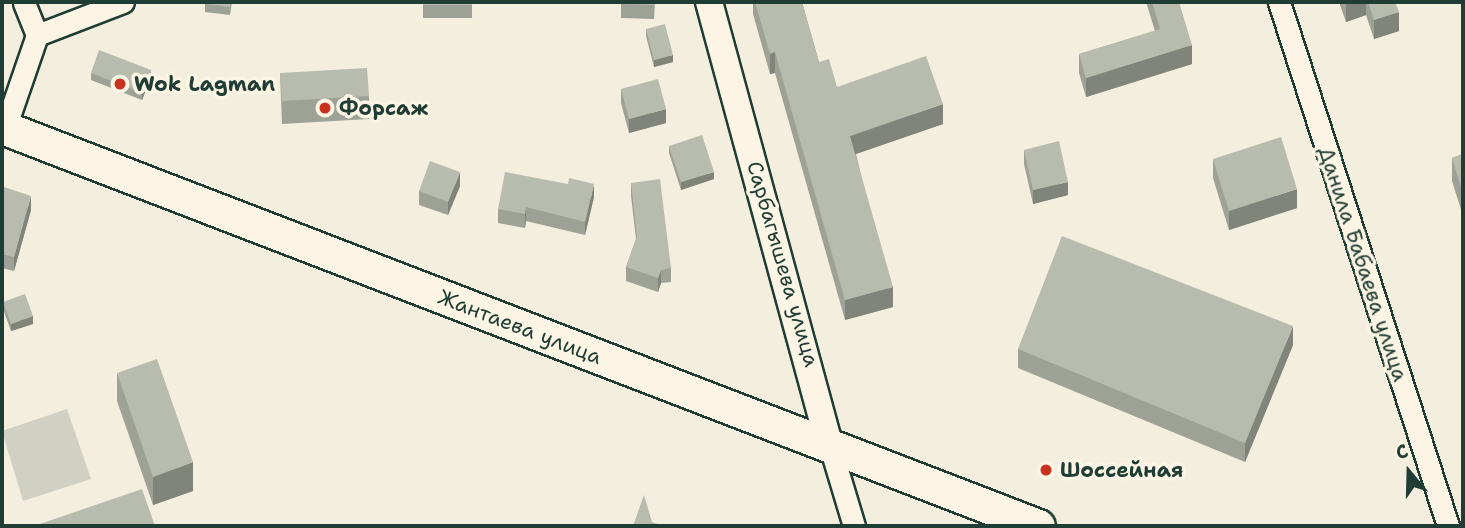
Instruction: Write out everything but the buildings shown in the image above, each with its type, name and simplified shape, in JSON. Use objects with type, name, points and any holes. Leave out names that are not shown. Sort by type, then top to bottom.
[{"type":"main road","name":"Жантаева улица","points":[[4,128],[1038,526]]},
{"type":"street","points":[[4,128],[37,35],[24,2]]},
{"type":"street","points":[[37,35],[123,2]]},
{"type":"street","name":"Сарбагышева улица","points":[[709,2],[854,526]]},
{"type":"street","name":"Данила Бабаева улица","points":[[1279,2],[1448,526]]},
{"type":"shaded area","points":[[67,409],[91,479],[23,501],[2,431]]},
{"type":"place","name":"Wok Lagman","points":[[120,84]]},
{"type":"place","name":"Форсаж","points":[[325,108]]},
{"type":"place","name":"Шоссейная","points":[[1046,470]]}]
